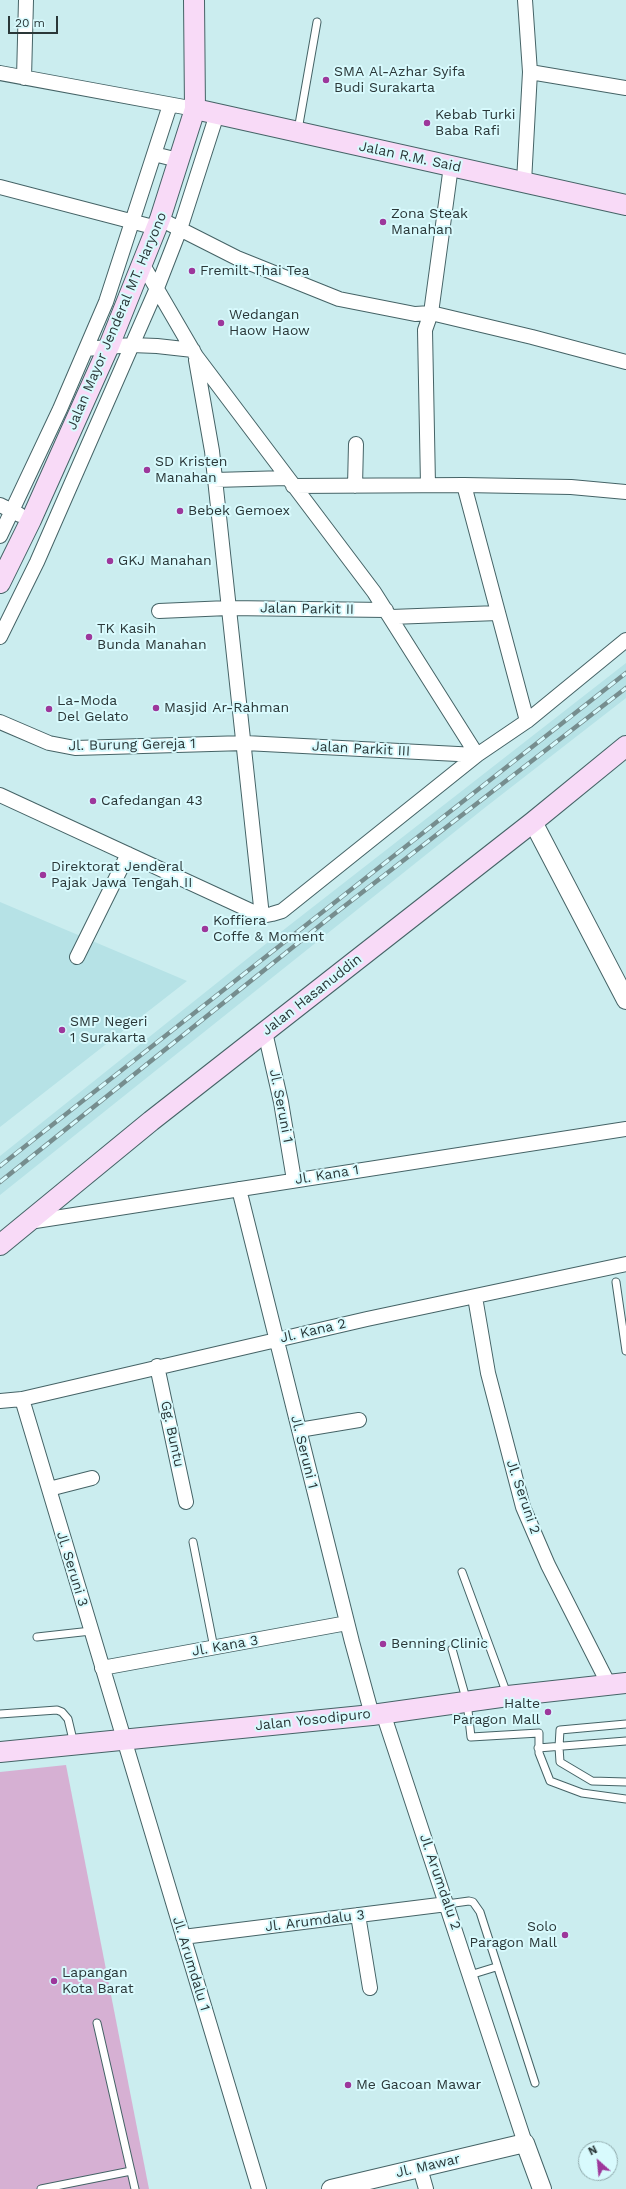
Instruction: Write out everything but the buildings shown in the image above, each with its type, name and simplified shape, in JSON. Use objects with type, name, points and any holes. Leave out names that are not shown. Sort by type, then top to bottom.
[{"type":"main road","name":"Jalan Mayor Jenderal MT. Haryono","points":[[0,583],[17,551],[47,484],[69,413],[109,346],[159,224],[195,110],[194,0]]},
{"type":"main road","name":"Jalan R.M. Said","points":[[195,110],[626,205]]},
{"type":"main road","name":"Jalan Hasanuddin","points":[[0,1245],[151,1121],[533,822],[626,746]]},
{"type":"main road","name":"Jalan Yosodipuro","points":[[0,1752],[122,1738],[377,1714],[508,1696],[617,1684]]},
{"type":"street","points":[[24,78],[26,0]]},
{"type":"street","points":[[524,182],[530,72],[525,0]]},
{"type":"street","points":[[530,72],[626,88]]},
{"type":"street","points":[[0,73],[195,110]]},
{"type":"street","points":[[0,536],[6,508],[29,476],[69,413],[86,349],[106,302],[131,221],[170,105]]},
{"type":"street","points":[[0,637],[37,562],[157,288],[180,229],[217,114]]},
{"type":"street","points":[[154,154],[178,160]]},
{"type":"street","points":[[428,485],[425,330],[431,313],[451,166]]},
{"type":"street","points":[[0,187],[131,221],[159,224],[180,229],[237,258],[339,299],[415,314],[431,313],[532,337],[626,362]]},
{"type":"street","points":[[143,265],[194,353],[388,614],[477,755]]},
{"type":"street","points":[[106,302],[124,309]]},
{"type":"street","points":[[86,349],[131,345],[156,346],[194,353]]},
{"type":"street","points":[[194,353],[205,404],[244,743],[262,916]]},
{"type":"street","points":[[355,486],[356,444]]},
{"type":"street","points":[[29,476],[67,492]]},
{"type":"street","points":[[214,480],[290,482],[355,486],[464,485],[571,487],[626,492]]},
{"type":"street","points":[[464,485],[527,721]]},
{"type":"street","points":[[6,508],[31,520]]},
{"type":"street","points":[[17,551],[37,562]]},
{"type":"street","name":"Jalan Parkit II","points":[[159,612],[228,608],[388,614],[498,613]]},
{"type":"street","points":[[0,795],[262,916],[282,910],[477,755],[527,721],[626,640]]},
{"type":"street","name":"Jl. Burung Gereja 1","points":[[0,722],[49,743],[75,748],[244,743]]},
{"type":"street","name":"Jalan Parkit III","points":[[244,743],[477,755]]},
{"type":"street","points":[[533,822],[625,994]]},
{"type":"street","points":[[77,957],[128,854]]},
{"type":"street","name":"Jl. Seruni 1","points":[[265,1032],[281,1102],[294,1180]]},
{"type":"street","name":"Jl. Kana 1","points":[[28,1222],[626,1129]]},
{"type":"street","name":"Jl. Seruni 1","points":[[238,1189],[347,1623],[377,1714]]},
{"type":"street","name":"Jl. Kana 2","points":[[0,1401],[22,1399],[157,1366],[626,1264]]},
{"type":"street","name":"Jl. Seruni 2","points":[[475,1297],[488,1373],[523,1507],[548,1565],[617,1684]]},
{"type":"street","name":"Gg. Buntu","points":[[157,1366],[186,1502]]},
{"type":"street","name":"Jl. Seruni 3","points":[[22,1399],[122,1738]]},
{"type":"street","points":[[299,1430],[359,1420]]},
{"type":"street","points":[[48,1489],[92,1478]]},
{"type":"street","name":"Jl. Kana 3","points":[[102,1668],[347,1623]]},
{"type":"street","name":"Jl. Arumdalu 2","points":[[377,1714],[447,1904],[525,2143]]},
{"type":"street","name":"Jl. Arumdalu 1","points":[[122,1738],[259,2189]]},
{"type":"street","name":"Jl. Arumdalu 3","points":[[183,1937],[447,1904]]},
{"type":"street","points":[[358,1915],[370,1988]]},
{"type":"street","points":[[525,2143],[542,2189]]},
{"type":"street","name":"Jl. Mawar","points":[[331,2189],[525,2143]]},
{"type":"street","points":[[420,2168],[426,2189]]},
{"type":"lane","points":[[298,132],[317,22]]},
{"type":"lane","points":[[616,1282],[626,1351]]},
{"type":"lane","points":[[193,1542],[214,1648]]},
{"type":"lane","points":[[462,1572],[508,1696]]},
{"type":"lane","points":[[37,1637],[91,1631]]},
{"type":"lane","points":[[452,1649],[467,1702],[471,1737],[539,1733],[538,1748],[550,1781],[582,1792],[626,1799]]},
{"type":"lane","points":[[0,1714],[57,1710],[62,1712],[68,1719],[74,1744]]},
{"type":"lane","points":[[626,1724],[560,1730],[559,1747],[560,1762],[592,1781],[626,1782]]},
{"type":"lane","points":[[538,1748],[626,1741]]},
{"type":"lane","points":[[447,1904],[468,1901],[477,1907],[535,2083]]},
{"type":"lane","points":[[470,1975],[496,1967]]},
{"type":"lane","points":[[97,2023],[135,2189]]},
{"type":"lane","points":[[41,2189],[131,2171]]},
{"type":"shaded area","points":[[626,663],[626,698],[487,806],[0,1195],[0,1156],[277,935]]},
{"type":"shaded area","name":"SMP Negeri 1 Surakarta","points":[[0,902],[187,981],[0,1127]]},
{"type":"shaded area","name":"Lapangan Kota Barat","points":[[66,1765],[149,2189],[0,2189],[0,1772]]},
{"type":"railway","points":[[0,1166],[626,673]]},
{"type":"railway","points":[[0,1182],[333,915],[626,688]]},
{"type":"place","name":"SMA Al-Azhar Syifa Budi Surakarta","points":[[326,80]]},
{"type":"place","name":"Kebab Turki Baba Rafi","points":[[427,123]]},
{"type":"place","name":"Zona Steak Manahan","points":[[383,222]]},
{"type":"place","name":"Fremilt Thai Tea","points":[[192,271]]},
{"type":"place","name":"Wedangan Haow Haow","points":[[221,323]]},
{"type":"place","name":"SD Kristen Manahan","points":[[147,470]]},
{"type":"place","name":"Bebek Gemoex","points":[[180,511]]},
{"type":"place","name":"GKJ Manahan","points":[[110,561]]},
{"type":"place","name":"TK Kasih Bunda Manahan","points":[[89,637]]},
{"type":"place","name":"Masjid Ar-Rahman","points":[[156,708]]},
{"type":"place","name":"La-Moda Del Gelato","points":[[49,709]]},
{"type":"place","name":"Cafedangan 43","points":[[93,801]]},
{"type":"place","name":"Direktorat Jenderal Pajak Jawa Tengah II","points":[[43,875]]},
{"type":"place","name":"Koffiera Coffe & Moment","points":[[205,929]]},
{"type":"place","name":"SMP Negeri 1 Surakarta","points":[[62,1030]]},
{"type":"place","name":"Benning Clinic","points":[[383,1644]]},
{"type":"place","name":"Halte Paragon Mall","points":[[548,1712]]},
{"type":"place","name":"Solo Paragon Mall","points":[[565,1935]]},
{"type":"place","name":"Lapangan Kota Barat","points":[[54,1981]]},
{"type":"place","name":"Me Gacoan Mawar","points":[[348,2085]]}]
